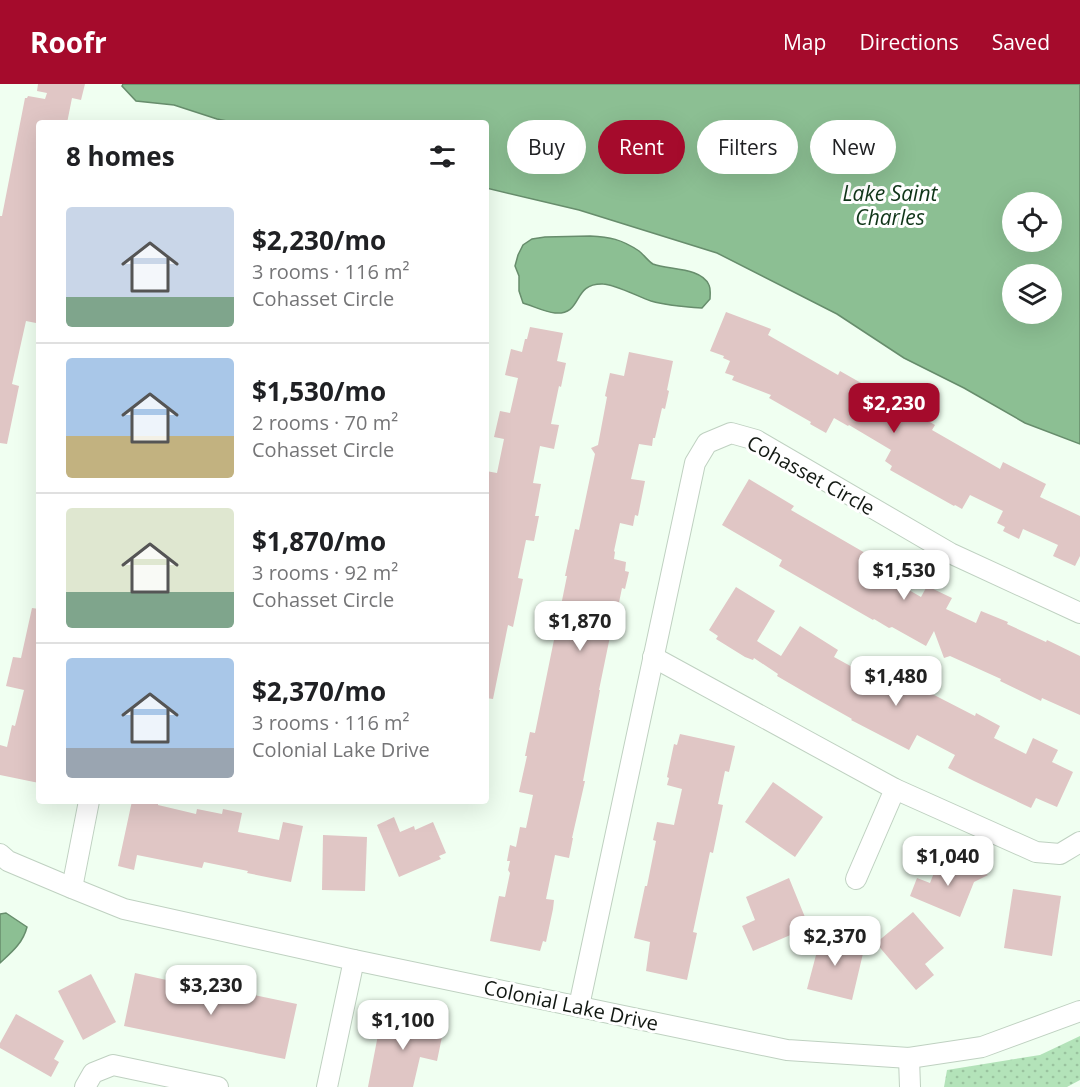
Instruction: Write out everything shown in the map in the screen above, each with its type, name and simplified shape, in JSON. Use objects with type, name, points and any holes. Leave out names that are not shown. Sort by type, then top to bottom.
[{"type":"street","name":"Cohasset Circle","points":[[579,1006],[695,463],[707,443],[730,433],[756,440],[950,553],[1080,614]]},
{"type":"street","points":[[652,657],[895,789],[1036,852],[1060,854],[1080,842]]},
{"type":"street","points":[[856,879],[895,789]]},
{"type":"street","points":[[72,888],[88,804]]},
{"type":"street","name":"Colonial Lake Drive","points":[[0,854],[8,861],[124,909],[354,960],[787,1050],[909,1058],[982,1047],[1080,1011]]},
{"type":"street","points":[[327,1087],[354,960]]},
{"type":"street","points":[[909,1058],[910,1087]]},
{"type":"street","points":[[85,1087],[93,1073],[113,1065],[218,1087]]},
{"type":"shaded area","points":[[1080,1036],[1080,1080],[1067,1087],[944,1087],[947,1070],[1040,1055]]},
{"type":"water","name":"Lake Saint Charles","points":[[123,84],[1080,84],[1080,444],[1025,423],[964,388],[904,358],[837,314],[717,253],[579,210],[489,189],[489,120],[222,120],[174,105],[136,101],[122,86]]},
{"type":"water","points":[[590,236],[621,241],[639,251],[653,264],[699,275],[709,285],[710,299],[702,308],[670,305],[651,301],[620,288],[603,284],[586,288],[570,309],[564,312],[555,313],[523,303],[515,266],[523,245],[532,239],[545,237]]},
{"type":"water","points":[[6,913],[27,927],[20,943],[0,963],[0,914]]},
{"type":"building","points":[[38,84],[85,84],[81,100],[72,98],[68,120],[36,120],[36,323],[26,321],[12,384],[19,386],[7,444],[0,443],[0,216],[2,216],[25,98],[28,96],[45,99],[47,93],[37,91]]},
{"type":"building","points":[[726,312],[771,329],[768,335],[838,375],[840,371],[935,425],[932,430],[1000,469],[1003,462],[1046,484],[1040,497],[1080,516],[1080,556],[1075,566],[1053,556],[1058,545],[1023,529],[1019,539],[1003,531],[1005,527],[997,523],[1003,511],[970,495],[962,509],[890,470],[892,466],[885,461],[891,450],[849,425],[834,418],[826,433],[769,398],[771,395],[732,380],[734,376],[725,373],[730,361],[710,351]]},
{"type":"building","points":[[530,327],[563,333],[557,361],[566,363],[551,424],[559,425],[554,449],[540,446],[533,483],[541,484],[535,516],[539,516],[534,541],[526,540],[518,578],[523,579],[513,627],[508,625],[493,699],[489,698],[489,472],[497,473],[504,439],[494,437],[500,411],[510,413],[518,378],[505,375],[511,349],[522,352],[525,339],[527,339]]},
{"type":"building","points":[[629,352],[673,361],[667,390],[669,391],[652,446],[639,444],[631,479],[645,481],[638,516],[635,515],[633,526],[620,523],[614,559],[626,562],[625,571],[629,572],[625,589],[622,588],[616,617],[614,617],[569,858],[555,855],[546,899],[554,900],[553,909],[546,942],[543,941],[540,951],[490,941],[499,896],[505,897],[510,873],[508,870],[510,861],[507,861],[510,845],[516,847],[520,827],[526,828],[533,795],[519,792],[527,756],[525,756],[530,732],[535,733],[575,529],[579,530],[595,454],[591,448],[598,445],[610,373],[624,376]]},
{"type":"building","points":[[749,479],[794,506],[791,510],[891,568],[890,571],[899,576],[895,582],[921,597],[927,586],[952,598],[946,609],[976,623],[981,611],[1080,656],[1080,715],[1042,698],[1041,701],[1000,681],[1001,679],[950,656],[944,658],[934,631],[926,646],[892,627],[889,628],[873,620],[779,566],[782,560],[722,525]]},
{"type":"building","points":[[736,587],[775,611],[757,641],[781,656],[800,626],[838,650],[834,657],[876,680],[883,667],[975,716],[976,713],[1000,726],[994,738],[1026,754],[1033,738],[1058,750],[1052,762],[1073,772],[1057,807],[1036,798],[1031,808],[948,768],[955,755],[917,735],[909,750],[851,720],[777,676],[778,674],[754,658],[753,660],[745,657],[716,639],[718,636],[709,630]]},
{"type":"building","points":[[32,608],[36,609],[36,782],[0,775],[0,745],[7,747],[24,690],[6,686],[13,657],[21,658]]},
{"type":"building","points":[[680,734],[735,746],[729,772],[725,771],[718,804],[723,805],[713,853],[710,852],[693,932],[697,933],[687,980],[646,971],[650,942],[634,938],[656,841],[653,840],[657,822],[674,825],[682,789],[667,785],[669,778],[667,777],[674,744],[677,745]]},
{"type":"building","points":[[773,782],[823,817],[795,857],[745,822]]},
{"type":"building","points":[[131,804],[158,804],[196,814],[197,809],[222,814],[223,809],[242,813],[238,832],[279,840],[283,822],[303,826],[291,882],[204,862],[202,868],[137,855],[134,870],[118,866]]},
{"type":"building","points":[[394,817],[400,832],[414,826],[415,830],[433,822],[446,853],[439,856],[441,859],[399,877],[377,825]]},
{"type":"building","points":[[323,835],[367,837],[365,891],[322,890]]},
{"type":"building","points":[[944,857],[988,875],[974,882],[960,917],[910,896],[917,878],[930,883],[937,865],[941,866]]},
{"type":"building","points":[[789,878],[809,927],[753,951],[742,926],[755,920],[746,897]]},
{"type":"building","points":[[1013,889],[1061,896],[1052,956],[1004,948]]},
{"type":"building","points":[[913,912],[944,948],[925,964],[934,975],[916,990],[876,943]]},
{"type":"building","points":[[813,935],[865,945],[852,1000],[807,989],[816,955],[809,954]]},
{"type":"building","points":[[135,973],[220,994],[221,988],[297,1004],[285,1059],[124,1026]]},
{"type":"building","points":[[91,974],[116,1022],[83,1040],[58,991]]},
{"type":"building","points":[[16,1014],[64,1041],[54,1059],[59,1062],[51,1077],[0,1048],[0,1043]]},
{"type":"building","points":[[382,1014],[444,1027],[437,1061],[420,1057],[413,1087],[368,1087]]}]
